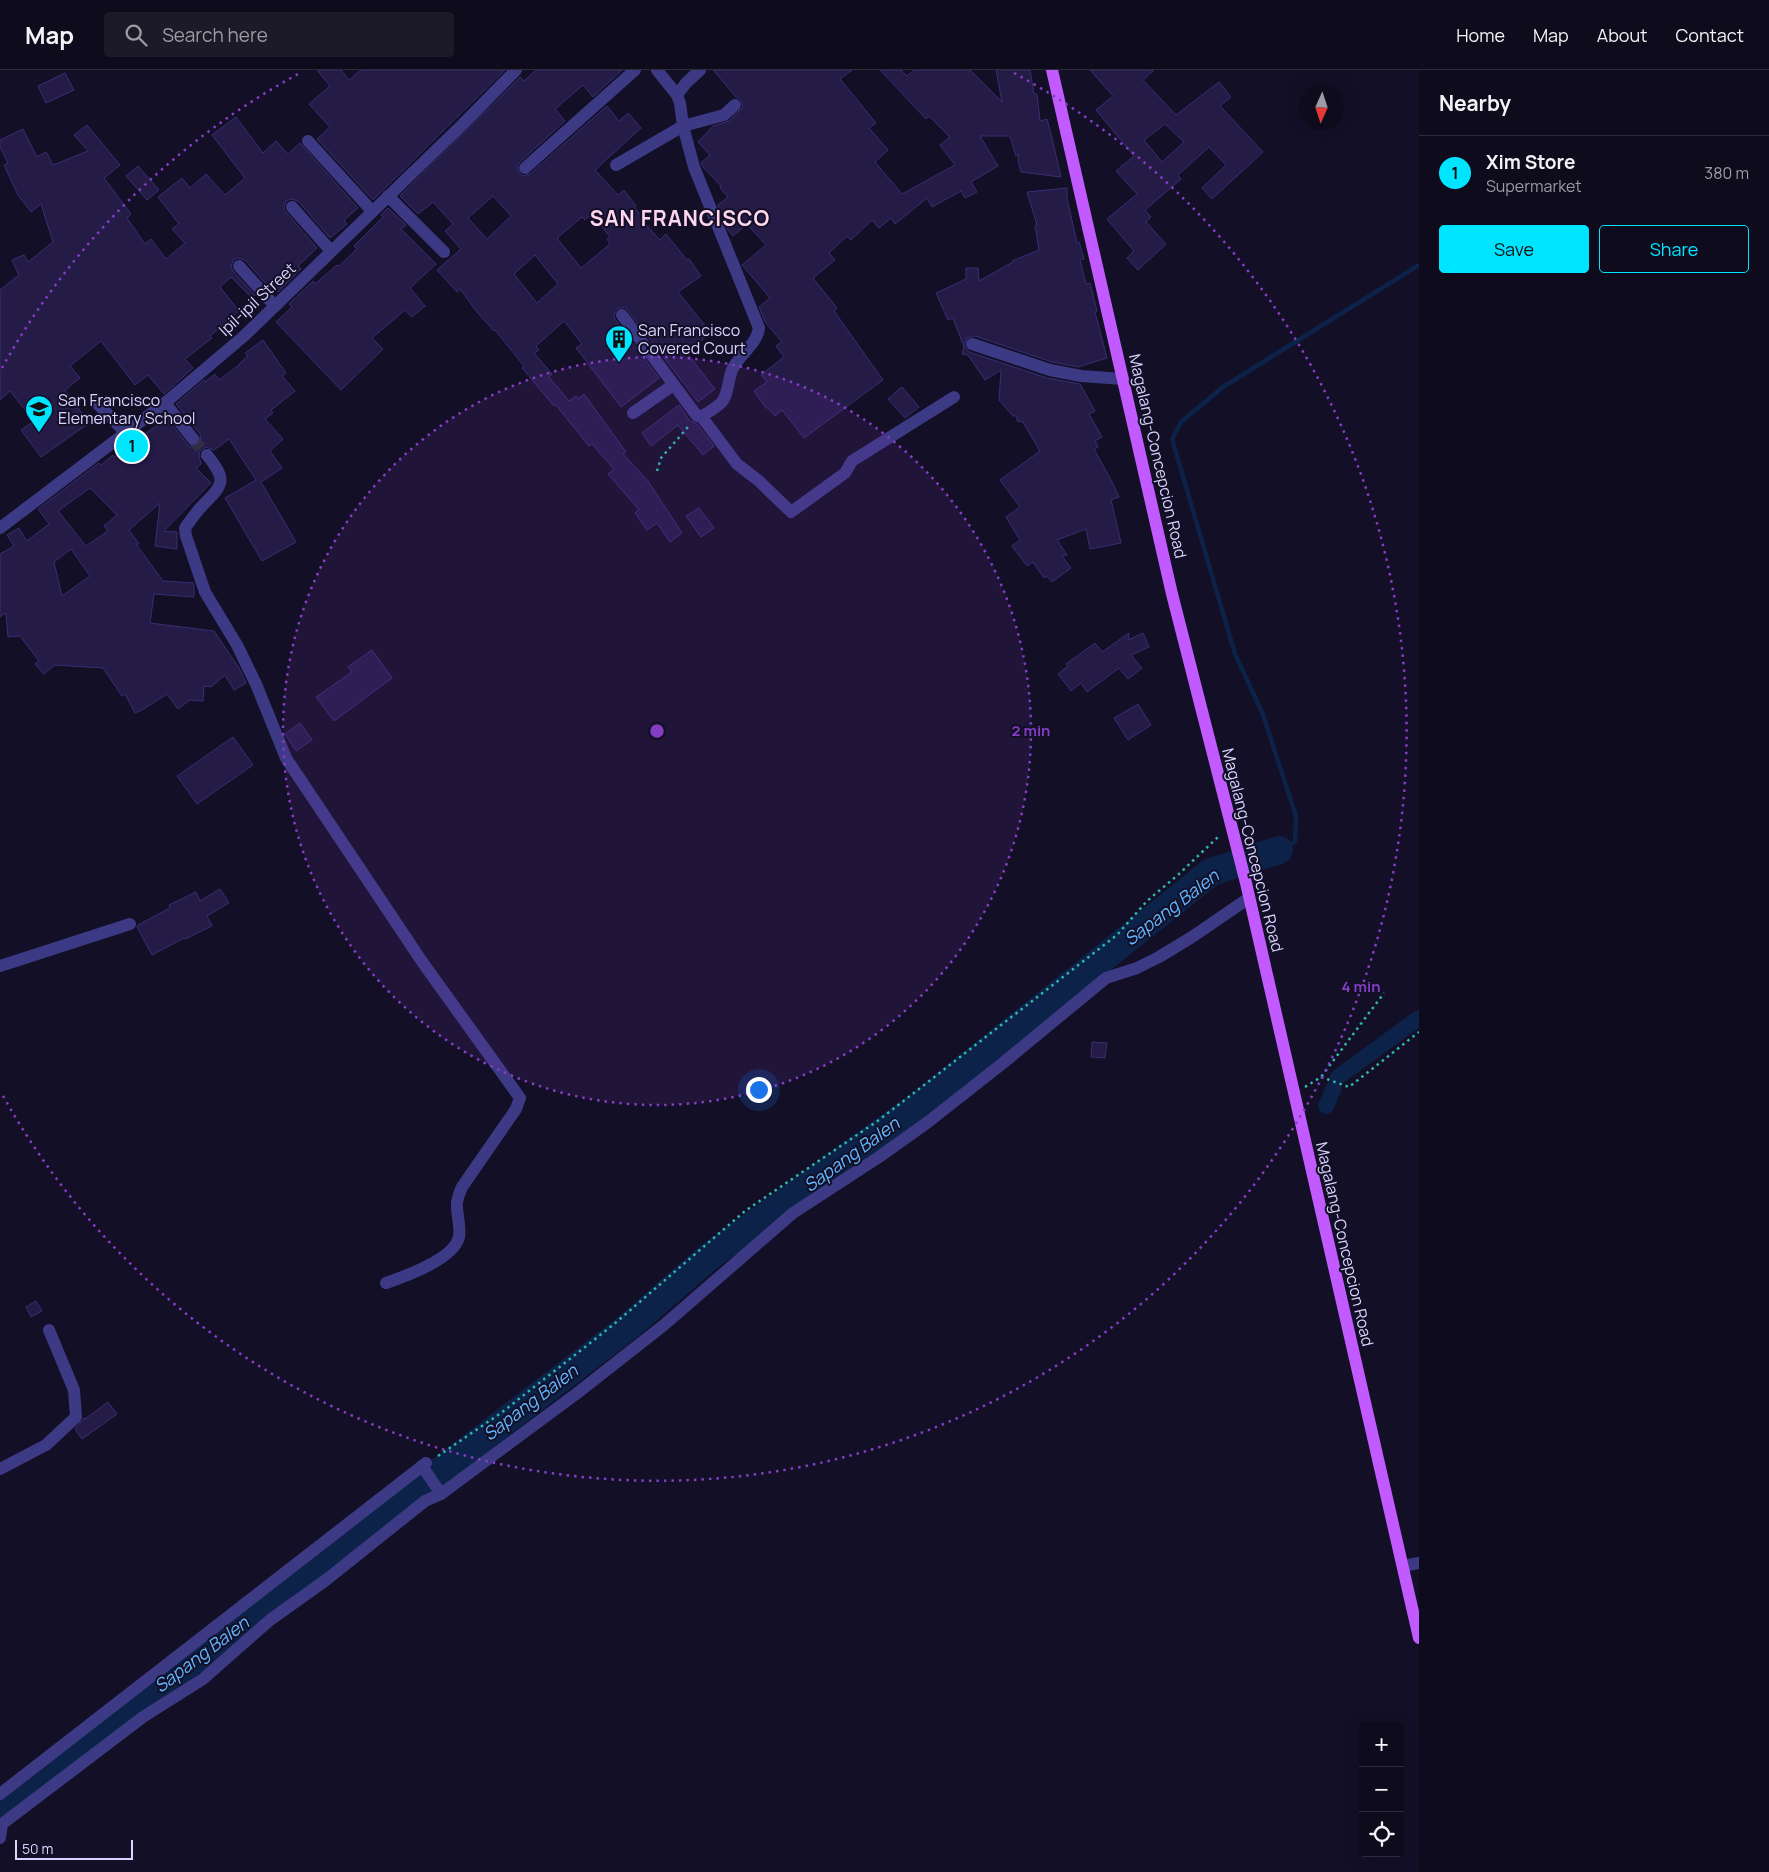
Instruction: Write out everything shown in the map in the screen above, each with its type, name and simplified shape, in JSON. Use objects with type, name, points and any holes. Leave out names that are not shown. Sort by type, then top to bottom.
[{"type":"main road","name":"Magalang-Concepcion Road","points":[[1052,70],[1172,594],[1246,883],[1419,1638]]},
{"type":"street","name":"Ipil-ipil Street","points":[[0,527],[165,403],[244,336],[516,70]]},
{"type":"street","points":[[525,168],[635,70]]},
{"type":"street","points":[[657,70],[680,103],[683,126],[694,167],[759,328],[758,336],[738,360],[732,371],[722,403],[699,416]]},
{"type":"street","points":[[676,95],[700,70]]},
{"type":"street","points":[[616,165],[683,126],[724,115],[735,105]]},
{"type":"street","points":[[308,141],[372,211]]},
{"type":"street","points":[[388,196],[444,252]]},
{"type":"street","points":[[292,207],[331,252]]},
{"type":"street","points":[[240,266],[275,306]]},
{"type":"street","points":[[622,315],[674,385],[737,464],[759,481],[791,512],[845,473],[852,461],[954,397]]},
{"type":"street","points":[[972,344],[1050,370],[1081,376],[1123,379]]},
{"type":"street","points":[[633,413],[674,385]]},
{"type":"street","points":[[95,401],[125,432]]},
{"type":"street","points":[[165,403],[193,439]]},
{"type":"street","points":[[207,455],[219,470],[221,479],[218,491],[203,505],[185,528],[205,592],[237,645],[256,684],[286,758],[423,963],[520,1098],[516,1109],[462,1187],[457,1201],[459,1237],[454,1248],[437,1260],[409,1275],[386,1283]]},
{"type":"street","points":[[0,1838],[2,1824],[143,1717],[203,1679],[270,1620],[326,1580],[425,1501],[441,1494],[576,1394],[664,1325],[793,1213],[879,1157],[928,1122],[1106,978],[1137,968],[1159,957],[1249,898]]},
{"type":"street","points":[[0,966],[130,924]]},
{"type":"street","points":[[0,1469],[46,1445],[76,1416],[74,1390],[49,1330]]},
{"type":"street","points":[[0,1794],[424,1465],[441,1494]]},
{"type":"street","points":[[1403,1566],[1419,1563]]},
{"type":"path","points":[[657,471],[661,458],[699,416]]},
{"type":"path","points":[[424,1465],[500,1413],[613,1325],[745,1211],[878,1120],[1117,934],[1146,901],[1179,874],[1231,824]]},
{"type":"path","points":[[1294,1094],[1321,1078],[1384,993]]},
{"type":"path","points":[[1321,1078],[1349,1087],[1419,1032]]},
{"type":"building","points":[[317,70],[341,70],[349,80],[361,70],[505,70],[373,200],[317,139],[330,127],[309,104],[330,86]]},
{"type":"building","points":[[536,70],[622,70],[593,97],[583,85],[555,109],[565,121],[520,162],[517,166],[519,173],[523,176],[530,174],[607,106],[619,121],[628,113],[641,128],[595,170],[618,195],[624,190],[636,206],[635,208],[642,217],[640,218],[660,240],[666,234],[687,260],[689,259],[701,276],[678,292],[711,333],[686,352],[715,389],[698,402],[625,307],[617,309],[614,315],[615,319],[659,378],[621,407],[576,348],[582,344],[564,321],[536,346],[539,350],[534,353],[552,374],[549,377],[569,401],[576,396],[578,399],[584,394],[626,452],[623,454],[648,481],[682,533],[670,542],[657,523],[647,530],[635,513],[639,510],[608,474],[614,469],[592,444],[589,446],[555,404],[554,406],[522,368],[524,366],[495,330],[477,312],[460,289],[457,292],[437,270],[461,249],[445,231],[453,224],[433,202],[418,214],[400,196],[520,77],[524,81]],"holes":[[[493,196],[511,216],[487,239],[468,218]],[[592,214],[610,237],[607,239],[610,244],[581,268],[557,238],[582,217],[585,220]],[[535,255],[558,284],[537,303],[514,274]]]},
{"type":"building","points":[[713,70],[852,70],[840,79],[876,123],[869,128],[888,150],[875,162],[902,194],[955,165],[940,145],[950,137],[929,116],[926,119],[880,70],[901,70],[907,76],[914,70],[970,70],[1002,102],[996,70],[1030,70],[1034,94],[1037,94],[1040,121],[1047,119],[1052,138],[1061,177],[1021,172],[1018,161],[1019,154],[1016,156],[1010,136],[980,136],[998,166],[971,182],[977,192],[965,198],[961,191],[932,207],[927,198],[895,224],[891,218],[879,228],[872,220],[851,240],[847,236],[829,253],[835,260],[813,278],[837,308],[834,311],[883,380],[804,438],[782,410],[775,416],[766,408],[754,391],[767,382],[761,375],[784,357],[776,346],[782,342],[765,322],[759,307],[770,298],[742,265],[766,245],[747,224],[733,236],[728,230],[724,220],[726,218],[721,213],[718,205],[728,197],[701,163],[710,155],[698,142],[713,126],[729,121],[743,107],[741,100],[736,97]]},
{"type":"building","points":[[1090,70],[1154,70],[1143,80],[1176,115],[1219,82],[1231,97],[1220,106],[1263,152],[1212,199],[1202,188],[1226,165],[1209,147],[1178,175],[1181,179],[1145,210],[1151,217],[1146,222],[1166,244],[1138,270],[1127,258],[1134,251],[1107,219],[1137,194],[1116,171],[1134,156],[1096,110],[1113,96]],"holes":[[[1165,124],[1184,142],[1162,162],[1144,140]]]},
{"type":"building","points":[[65,73],[74,90],[46,103],[38,86]]},
{"type":"building","points":[[236,117],[263,153],[276,141],[288,154],[300,143],[358,208],[344,220],[347,224],[330,238],[298,201],[291,199],[286,201],[284,208],[286,212],[317,248],[298,266],[301,269],[278,292],[275,289],[272,291],[245,260],[238,258],[233,260],[231,267],[233,271],[255,295],[252,298],[231,277],[220,287],[239,311],[210,336],[212,338],[185,359],[193,368],[164,394],[148,375],[135,385],[101,341],[70,366],[80,378],[65,390],[89,423],[41,457],[21,430],[34,421],[10,391],[0,400],[0,290],[19,275],[12,260],[24,255],[28,262],[53,242],[41,204],[31,212],[18,195],[4,165],[8,163],[0,147],[0,140],[23,129],[37,157],[46,152],[53,165],[88,151],[74,135],[87,125],[120,165],[104,178],[131,214],[127,218],[145,244],[151,239],[166,259],[185,243],[172,229],[179,224],[158,197],[182,178],[190,188],[206,174],[225,195],[245,178],[212,135]]},
{"type":"building","points":[[138,166],[159,190],[147,200],[126,176]]},
{"type":"building","points":[[1067,188],[1067,198],[1077,243],[1079,242],[1084,259],[1080,260],[1086,284],[1090,283],[1097,311],[1095,312],[1107,358],[1078,367],[1052,362],[975,336],[967,338],[964,345],[969,352],[1047,378],[1080,384],[1095,411],[1089,414],[1102,437],[1095,441],[1098,447],[1094,449],[1119,497],[1111,500],[1121,543],[1090,549],[1086,529],[1057,540],[1067,555],[1062,556],[1071,568],[1052,582],[1047,576],[1044,578],[1033,562],[1027,566],[1012,546],[1020,540],[1006,517],[1020,507],[1000,480],[1040,451],[1023,422],[1017,421],[1017,416],[1013,416],[999,400],[1001,370],[985,380],[968,355],[962,354],[964,347],[953,318],[948,320],[936,293],[966,279],[966,268],[978,268],[979,281],[1012,261],[1039,250],[1035,226],[1037,225],[1027,192]]},
{"type":"building","points":[[388,208],[406,225],[401,229],[436,264],[410,288],[425,306],[412,317],[405,310],[372,338],[383,349],[341,390],[276,322],[292,307],[289,304],[313,281],[315,284],[337,265],[339,266],[357,249],[354,246],[383,217],[381,215]]},
{"type":"building","points":[[263,340],[286,373],[282,376],[295,391],[271,410],[273,413],[265,419],[283,439],[270,451],[282,468],[261,482],[296,542],[262,561],[225,498],[256,480],[229,439],[214,450],[206,447],[200,451],[201,464],[196,468],[211,483],[164,531],[177,532],[177,549],[155,546],[160,503],[129,530],[139,544],[136,544],[163,581],[193,583],[194,586],[194,597],[154,594],[150,623],[214,631],[239,668],[246,683],[234,690],[225,675],[211,687],[204,686],[203,701],[190,700],[178,709],[167,694],[135,713],[125,694],[122,696],[103,668],[55,665],[44,674],[35,664],[39,661],[20,636],[8,637],[6,613],[0,617],[0,554],[14,546],[7,535],[19,528],[26,540],[28,540],[49,524],[38,509],[99,463],[101,465],[113,455],[114,457],[133,441],[167,418],[190,447],[198,446],[201,442],[200,434],[176,404],[204,380],[205,382],[215,374],[219,380],[248,356],[245,353]],"holes":[[[90,488],[117,515],[104,526],[108,531],[86,546],[58,511]],[[71,549],[90,576],[62,596],[54,562]]]},
{"type":"building","points":[[902,387],[919,407],[905,418],[888,399]]},
{"type":"building","points":[[679,405],[690,421],[697,424],[714,446],[703,455],[678,425],[651,446],[642,433]]},
{"type":"building","points":[[699,508],[714,528],[701,537],[686,516]]},
{"type":"building","points":[[1129,633],[1128,640],[1143,633],[1149,647],[1131,655],[1142,668],[1128,679],[1119,668],[1087,692],[1081,683],[1071,691],[1058,674],[1068,666],[1066,664],[1095,643],[1102,652]]},
{"type":"building","points":[[372,650],[392,678],[334,721],[316,697],[352,672],[348,667]]},
{"type":"building","points":[[1138,704],[1151,725],[1128,740],[1114,718]]},
{"type":"building","points":[[300,723],[312,740],[296,751],[285,734]]},
{"type":"building","points":[[233,737],[253,765],[197,804],[177,776]]},
{"type":"building","points":[[220,889],[229,903],[207,916],[212,926],[152,955],[137,927],[138,925],[170,908],[169,905],[196,892],[200,901]]},
{"type":"building","points":[[1092,1042],[1107,1043],[1105,1058],[1091,1057]]},
{"type":"building","points":[[36,1301],[42,1311],[31,1317],[26,1307]]},
{"type":"building","points":[[108,1402],[117,1414],[82,1439],[75,1429],[84,1418]]},
{"type":"waterway","points":[[1279,850],[1295,842],[1296,816],[1262,712],[1235,654],[1172,439],[1181,422],[1223,387],[1419,265]]},
{"type":"waterway","name":"Sapang Balen","points":[[432,1477],[628,1327],[710,1256],[922,1103],[1211,872],[1279,850]]},
{"type":"waterway","points":[[1338,1077],[1419,1018]]},
{"type":"waterway","points":[[1326,1106],[1334,1088]]},
{"type":"waterway","name":"Sapang Balen","points":[[0,1808],[427,1482]]},
{"type":"tunnel","points":[[193,439],[207,455]]},
{"type":"place","name":"San Francisco Covered Court","points":[[619,363]]},
{"type":"place","name":"San Francisco Elementary School","points":[[39,433]]},
{"type":"place","name":"Xim Store","points":[[132,446]]},
{"type":"district","name":"SAN FRANCISCO","points":[[680,218]]}]
